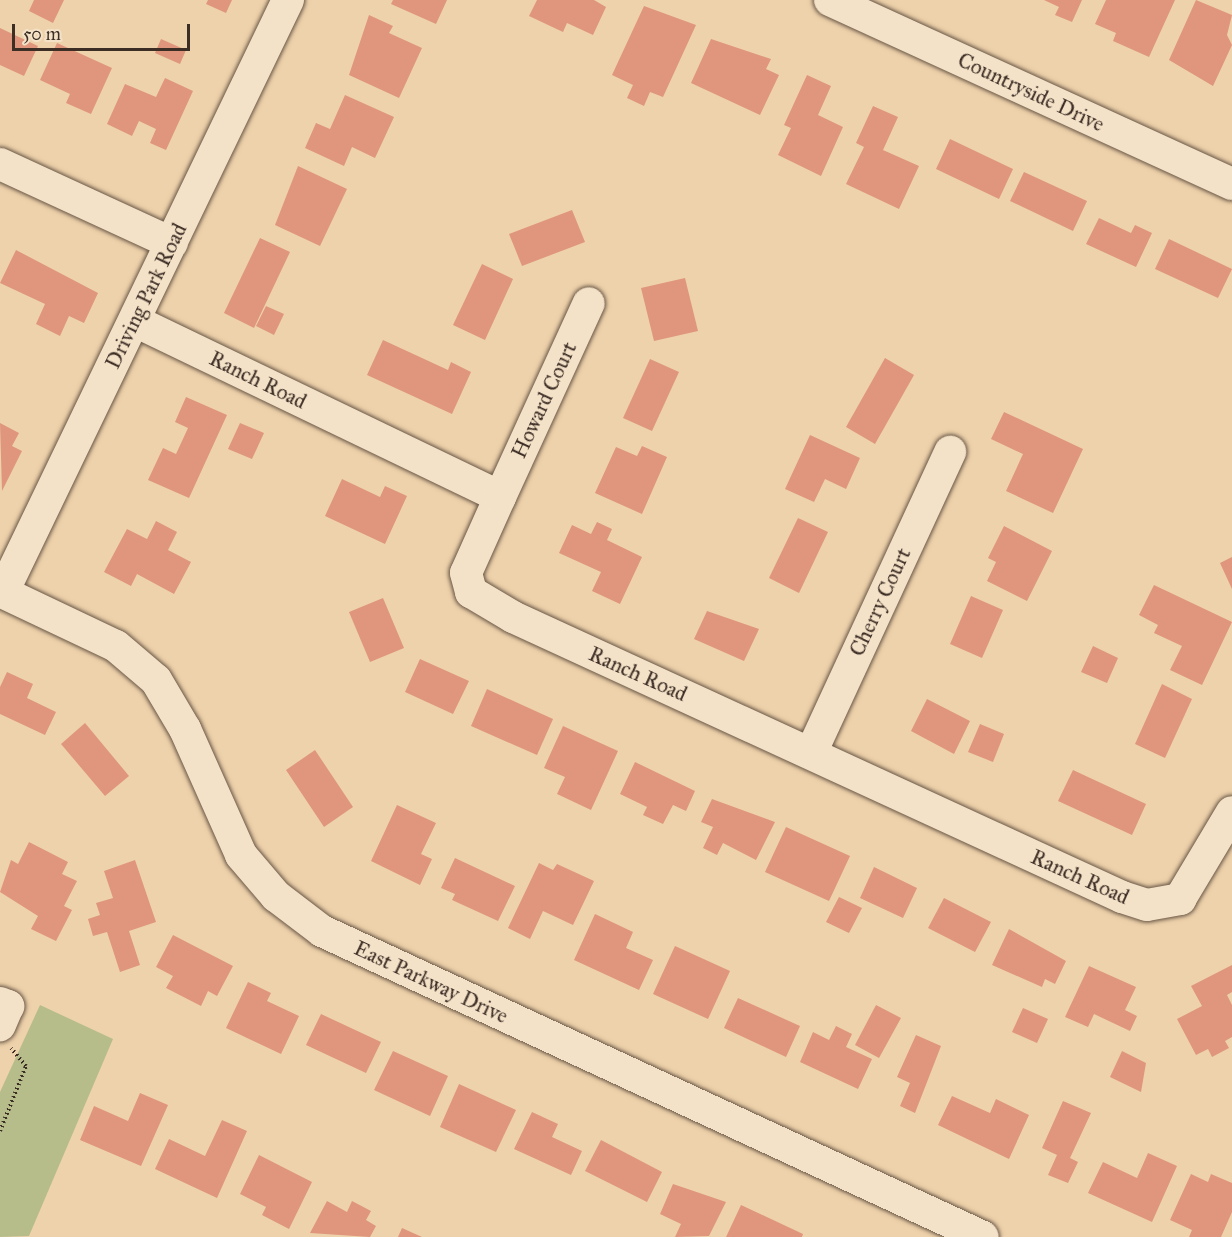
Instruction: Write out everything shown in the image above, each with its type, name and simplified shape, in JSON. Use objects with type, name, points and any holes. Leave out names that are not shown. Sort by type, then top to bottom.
[{"type":"street","name":"Driving Park Road","points":[[1,592],[135,321],[288,0]]},
{"type":"street","name":"Countryside Drive","points":[[830,0],[1232,184]]},
{"type":"street","points":[[0,164],[172,243]]},
{"type":"street","name":"Howard Court","points":[[500,496],[589,303]]},
{"type":"street","name":"Ranch Road","points":[[135,321],[500,496],[466,573],[471,592],[513,617],[1147,905],[1180,899],[1232,811]]},
{"type":"street","name":"Cherry Court","points":[[811,753],[950,452]]},
{"type":"street","name":"East Parkway Drive","points":[[1,592],[116,646],[156,680],[185,729],[241,855],[276,896],[322,931],[983,1237]]},
{"type":"street","points":[[0,1003],[8,1006],[0,1024]]},
{"type":"path","points":[[0,1041],[17,1052],[26,1066],[0,1131]]},
{"type":"green space","points":[[40,1005],[113,1039],[29,1236],[0,1237],[0,1092]]},
{"type":"building","points":[[34,0],[64,0],[53,23],[29,11]]},
{"type":"building","points":[[208,0],[232,0],[226,13],[206,4]]},
{"type":"building","points":[[393,0],[447,0],[436,24],[391,4]]},
{"type":"building","points":[[537,0],[594,0],[606,7],[593,35],[567,23],[563,32],[529,16]]},
{"type":"building","points":[[1044,0],[1082,0],[1072,22],[1055,15],[1059,7]]},
{"type":"building","points":[[1106,0],[1175,0],[1149,57],[1113,41],[1116,33],[1095,24]]},
{"type":"building","points":[[1196,0],[1232,15],[1227,35],[1232,45],[1213,86],[1169,60]]},
{"type":"building","points":[[644,6],[696,25],[663,97],[650,92],[644,106],[627,98],[633,85],[612,75]]},
{"type":"building","points":[[369,15],[393,26],[389,33],[422,48],[399,98],[349,75]]},
{"type":"building","points":[[0,28],[38,46],[24,76],[0,65]]},
{"type":"building","points":[[161,39],[186,50],[180,64],[155,53]]},
{"type":"building","points":[[711,39],[771,59],[766,69],[779,75],[760,115],[691,83]]},
{"type":"building","points":[[57,43],[112,68],[91,114],[66,103],[70,94],[40,80]]},
{"type":"building","points":[[807,75],[831,86],[818,115],[843,127],[821,176],[778,155],[791,128],[784,125]]},
{"type":"building","points":[[165,78],[193,91],[166,150],[150,143],[156,129],[139,121],[132,136],[107,124],[125,84],[156,97]]},
{"type":"building","points":[[345,95],[394,117],[375,158],[352,147],[344,166],[305,148],[316,123],[330,129]]},
{"type":"building","points":[[873,106],[898,117],[883,150],[919,166],[899,209],[846,184],[864,147],[856,143]]},
{"type":"building","points":[[950,139],[1013,169],[999,199],[936,169]]},
{"type":"building","points":[[298,166],[347,189],[320,246],[275,225]]},
{"type":"building","points":[[1024,172],[1087,201],[1073,231],[1010,201]]},
{"type":"building","points":[[572,210],[585,242],[522,266],[509,234]]},
{"type":"building","points":[[1099,218],[1131,233],[1135,225],[1152,233],[1136,267],[1086,244]]},
{"type":"building","points":[[260,238],[290,252],[254,328],[224,313]]},
{"type":"building","points":[[1169,239],[1232,269],[1218,298],[1155,269]]},
{"type":"building","points":[[16,250],[98,293],[84,323],[69,316],[60,336],[36,324],[45,304],[0,283]]},
{"type":"building","points":[[482,264],[513,279],[485,340],[453,325]]},
{"type":"building","points":[[685,278],[698,331],[654,341],[641,288]]},
{"type":"building","points":[[266,306],[284,314],[274,335],[256,326]]},
{"type":"building","points":[[383,340],[448,370],[451,362],[471,372],[452,414],[367,375]]},
{"type":"building","points":[[885,358],[914,375],[875,444],[846,427]]},
{"type":"building","points":[[650,359],[679,372],[652,431],[623,418]]},
{"type":"building","points":[[186,397],[227,415],[189,498],[148,480],[163,448],[176,454],[188,428],[175,422]]},
{"type":"building","points":[[1004,412],[1083,449],[1053,513],[1006,491],[1023,454],[991,439]]},
{"type":"building","points":[[0,423],[19,433],[12,446],[22,451],[2,491]]},
{"type":"building","points":[[240,423],[264,433],[252,459],[228,449]]},
{"type":"building","points":[[810,435],[860,458],[846,489],[825,479],[814,502],[785,489]]},
{"type":"building","points":[[642,446],[667,457],[642,514],[595,493],[616,447],[637,456]]},
{"type":"building","points":[[342,479],[380,497],[385,486],[407,496],[385,544],[325,516]]},
{"type":"building","points":[[798,518],[828,532],[799,593],[769,578]]},
{"type":"building","points":[[156,521],[177,532],[168,550],[191,562],[174,594],[137,574],[131,586],[104,572],[127,529],[147,539]]},
{"type":"building","points":[[597,522],[612,529],[607,540],[642,557],[620,604],[592,591],[601,572],[559,553],[572,525],[591,534]]},
{"type":"building","points":[[1004,526],[1052,551],[1027,601],[987,581],[996,562],[988,558]]},
{"type":"building","points":[[1232,557],[1232,589],[1220,563]]},
{"type":"building","points":[[1154,585],[1232,622],[1202,685],[1170,670],[1182,646],[1154,633],[1158,625],[1139,615]]},
{"type":"building","points":[[971,596],[1003,610],[982,658],[950,644]]},
{"type":"building","points":[[383,598],[404,648],[370,662],[349,612]]},
{"type":"building","points":[[707,611],[759,629],[744,661],[694,639]]},
{"type":"building","points":[[1093,646],[1118,658],[1107,683],[1081,672]]},
{"type":"building","points":[[420,659],[469,681],[453,714],[405,692]]},
{"type":"building","points":[[7,672],[33,684],[27,698],[56,712],[45,735],[0,714],[0,687]]},
{"type":"building","points":[[1162,684],[1192,699],[1165,758],[1135,744]]},
{"type":"building","points":[[487,689],[553,719],[537,755],[471,726]]},
{"type":"building","points":[[927,699],[970,721],[954,754],[911,731]]},
{"type":"building","points":[[85,723],[129,776],[105,796],[61,744]]},
{"type":"building","points":[[980,724],[1004,734],[993,762],[968,752]]},
{"type":"building","points":[[563,726],[618,751],[591,810],[557,794],[565,777],[544,768]]},
{"type":"building","points":[[315,750],[353,807],[324,827],[286,770]]},
{"type":"building","points":[[635,762],[695,791],[686,811],[673,805],[663,824],[643,815],[647,807],[620,794]]},
{"type":"building","points":[[1073,770],[1146,804],[1132,835],[1058,801]]},
{"type":"building","points":[[712,799],[775,822],[756,860],[723,843],[717,855],[703,848],[713,827],[701,822]]},
{"type":"building","points":[[397,805],[436,823],[421,854],[432,859],[420,885],[371,861]]},
{"type":"building","points":[[786,827],[850,856],[829,901],[765,872]]},
{"type":"building","points":[[29,842],[68,862],[62,874],[77,881],[64,906],[72,910],[56,941],[31,929],[38,916],[0,892],[11,860],[18,864]]},
{"type":"building","points":[[455,858],[515,886],[498,921],[452,900],[455,894],[441,888]]},
{"type":"building","points":[[135,860],[156,922],[129,931],[140,965],[120,972],[107,932],[93,936],[88,919],[100,915],[96,903],[113,898],[104,871]]},
{"type":"building","points":[[539,863],[553,870],[557,864],[594,881],[573,925],[543,911],[530,939],[508,928]]},
{"type":"building","points":[[874,867],[917,888],[903,918],[860,898]]},
{"type":"building","points":[[839,897],[862,908],[849,933],[826,922]]},
{"type":"building","points":[[944,898],[991,922],[975,952],[928,928]]},
{"type":"building","points":[[595,914],[633,932],[626,948],[653,960],[639,990],[574,960]]},
{"type":"building","points":[[1009,929],[1066,961],[1055,984],[1045,979],[1042,987],[992,965]]},
{"type":"building","points":[[173,935],[233,966],[217,996],[208,991],[201,1006],[166,988],[173,976],[156,967]]},
{"type":"building","points":[[675,946],[730,971],[708,1019],[653,994]]},
{"type":"building","points":[[1232,965],[1232,992],[1227,995],[1232,1005],[1232,1037],[1225,1041],[1229,1048],[1212,1057],[1208,1049],[1196,1055],[1177,1019],[1202,1006],[1191,986]]},
{"type":"building","points":[[1089,966],[1136,987],[1125,1010],[1137,1016],[1130,1031],[1094,1014],[1088,1027],[1065,1017]]},
{"type":"building","points":[[248,982],[271,993],[267,1001],[299,1016],[281,1054],[226,1028]]},
{"type":"building","points":[[738,998],[800,1026],[786,1057],[724,1028]]},
{"type":"building","points":[[876,1005],[901,1018],[879,1058],[855,1045]]},
{"type":"building","points":[[1023,1008],[1048,1019],[1037,1043],[1012,1032]]},
{"type":"building","points":[[321,1014],[381,1042],[366,1073],[306,1045]]},
{"type":"building","points":[[836,1026],[852,1034],[846,1047],[872,1059],[858,1089],[800,1062],[813,1032],[829,1040]]},
{"type":"building","points":[[916,1035],[941,1046],[915,1113],[900,1106],[910,1083],[897,1077]]},
{"type":"building","points":[[393,1051],[448,1076],[430,1116],[374,1090]]},
{"type":"building","points":[[1122,1051],[1146,1063],[1141,1092],[1110,1077]]},
{"type":"building","points":[[459,1084],[516,1110],[496,1152],[440,1127]]},
{"type":"building","points":[[140,1093],[168,1105],[141,1166],[80,1140],[94,1106],[128,1121]]},
{"type":"building","points":[[952,1096],[990,1113],[996,1099],[1029,1115],[1009,1159],[938,1125]]},
{"type":"building","points":[[1063,1101],[1091,1113],[1070,1158],[1078,1162],[1068,1183],[1048,1175],[1057,1155],[1042,1148]]},
{"type":"building","points":[[532,1112],[558,1124],[552,1137],[582,1151],[571,1175],[514,1149]]},
{"type":"building","points":[[222,1120],[247,1131],[217,1198],[155,1169],[169,1139],[205,1156]]},
{"type":"building","points":[[601,1140],[662,1172],[647,1202],[585,1171]]},
{"type":"building","points":[[1148,1153],[1177,1166],[1152,1222],[1088,1193],[1103,1162],[1137,1178]]},
{"type":"building","points":[[259,1155],[312,1182],[289,1229],[262,1215],[266,1207],[240,1194]]},
{"type":"building","points":[[1191,1174],[1208,1182],[1211,1174],[1232,1183],[1232,1212],[1221,1237],[1189,1237],[1192,1230],[1170,1220]]},
{"type":"building","points":[[673,1184],[726,1202],[709,1236],[675,1237],[681,1224],[660,1214]]},
{"type":"building","points":[[327,1201],[347,1212],[352,1201],[371,1211],[366,1220],[376,1226],[370,1237],[310,1233]]},
{"type":"building","points":[[741,1205],[803,1234],[802,1237],[726,1237]]},
{"type":"building","points":[[402,1228],[422,1237],[398,1237]]}]
